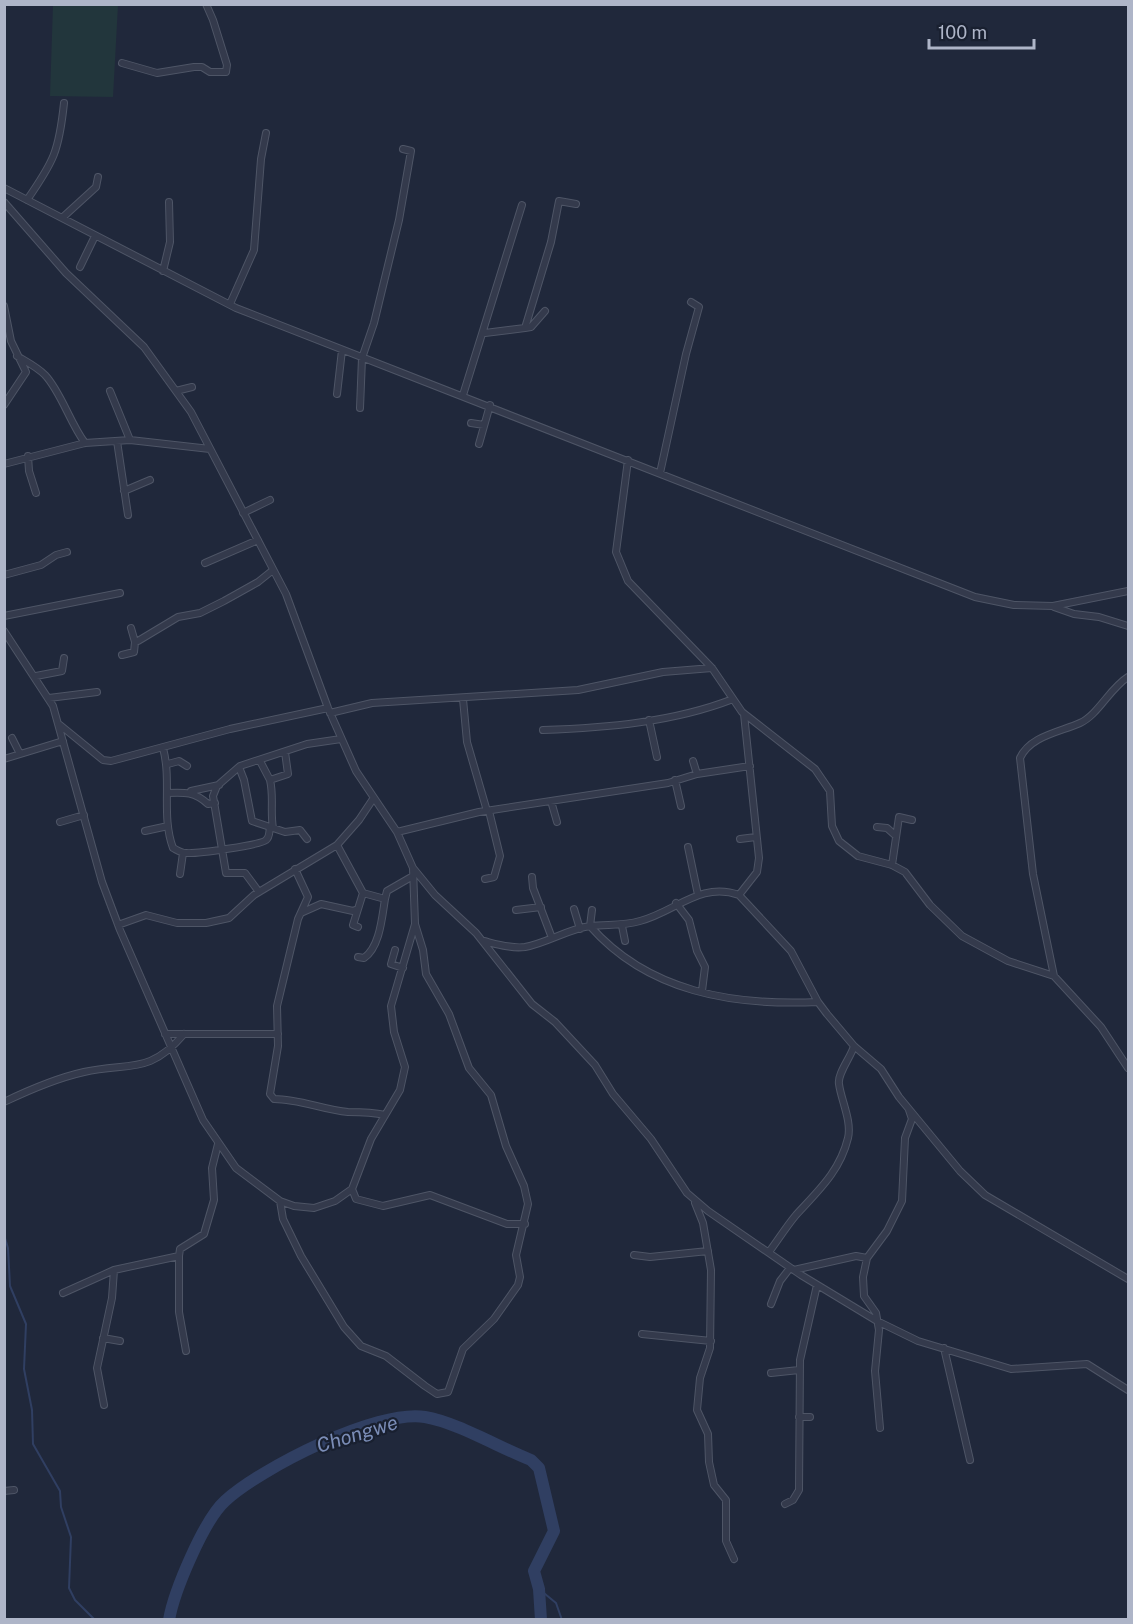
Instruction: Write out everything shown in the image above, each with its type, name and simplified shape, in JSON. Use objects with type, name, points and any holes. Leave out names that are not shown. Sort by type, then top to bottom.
[{"type":"street","points":[[122,63],[158,73],[194,67],[210,72],[226,72],[227,65],[206,4]]},
{"type":"street","points":[[27,200],[53,162],[61,134],[64,103]]},
{"type":"street","points":[[230,304],[254,250],[266,133]]},
{"type":"street","points":[[360,408],[362,358],[374,323],[399,220],[411,151],[403,149]]},
{"type":"street","points":[[62,218],[96,187],[98,177]]},
{"type":"street","points":[[4,188],[230,304],[362,358],[489,405],[975,597],[1014,605],[1053,606],[1128,591]]},
{"type":"street","points":[[525,328],[551,242],[559,201],[576,204]]},
{"type":"street","points":[[4,202],[66,273],[144,347],[177,391],[286,594],[329,710],[356,771],[373,799],[398,831],[413,868],[435,895],[483,941],[532,1004],[555,1022],[595,1065],[613,1094],[651,1139],[693,1200],[703,1223],[711,1270],[711,1341],[700,1378],[697,1410],[708,1434],[709,1462],[714,1485],[726,1500],[726,1541],[734,1559]]},
{"type":"street","points":[[163,271],[170,242],[169,202]]},
{"type":"street","points":[[463,396],[522,205]]},
{"type":"street","points":[[80,267],[95,236]]},
{"type":"street","points":[[660,474],[686,354],[699,307],[691,302]]},
{"type":"street","points":[[4,306],[11,341],[26,372],[5,403]]},
{"type":"street","points":[[484,333],[531,327],[545,311]]},
{"type":"street","points":[[337,394],[342,350]]},
{"type":"street","points":[[18,356],[35,366],[51,382],[74,428],[85,443]]},
{"type":"street","points":[[177,391],[192,387]]},
{"type":"street","points":[[110,391],[130,440]]},
{"type":"street","points":[[479,444],[489,405]]},
{"type":"street","points":[[471,423],[484,425]]},
{"type":"street","points":[[4,464],[85,443],[130,440],[210,449]]},
{"type":"street","points":[[117,441],[128,515]]},
{"type":"street","points":[[28,456],[29,471],[36,493]]},
{"type":"street","points":[[628,460],[617,559],[636,593],[712,668],[744,714],[815,769],[830,791],[832,826],[839,841],[858,856],[892,865],[905,872],[930,906],[962,936],[1008,961],[1054,976],[1101,1027],[1128,1068]]},
{"type":"street","points":[[124,491],[150,480]]},
{"type":"street","points":[[243,513],[270,500]]},
{"type":"street","points":[[205,563],[258,540]]},
{"type":"street","points":[[4,575],[41,565],[56,555],[67,552]]},
{"type":"street","points":[[135,642],[178,617],[200,613],[224,601],[258,582],[273,570]]},
{"type":"street","points":[[4,616],[120,593]]},
{"type":"street","points":[[1053,606],[1074,614],[1099,617],[1128,626]]},
{"type":"street","points":[[122,655],[134,652],[135,642],[131,628]]},
{"type":"street","points":[[4,631],[49,698],[59,724],[102,882],[118,925],[203,1120],[236,1168],[280,1201],[294,1206],[314,1208],[335,1201],[352,1189],[371,1139],[404,1079],[405,1067],[391,1016],[394,993],[415,924]]},
{"type":"street","points":[[36,676],[62,671],[64,658]]},
{"type":"street","points":[[59,724],[103,760],[111,761],[222,731],[372,703],[578,690],[663,672],[712,668]]},
{"type":"street","points":[[1054,976],[1032,866],[1020,758],[1029,747],[1048,734],[1087,719],[1114,687],[1128,677]]},
{"type":"street","points":[[49,698],[96,692]]},
{"type":"street","points":[[463,699],[467,742],[500,856],[494,877],[485,879]]},
{"type":"street","points":[[543,730],[649,720],[706,710],[733,699]]},
{"type":"street","points":[[739,895],[757,872],[759,858],[744,714]]},
{"type":"street","points":[[649,720],[657,757]]},
{"type":"street","points":[[12,738],[20,754]]},
{"type":"street","points":[[259,892],[245,873],[226,873],[213,796],[219,785],[238,767],[307,744],[341,739]]},
{"type":"street","points":[[4,759],[63,741]]},
{"type":"street","points":[[164,748],[168,764],[168,826],[173,848],[183,853],[265,843],[269,837],[271,808],[274,799],[270,780],[260,760]]},
{"type":"street","points":[[270,780],[288,774],[285,752]]},
{"type":"street","points":[[168,764],[179,760],[187,766]]},
{"type":"street","points":[[693,761],[697,774]]},
{"type":"street","points":[[398,831],[488,811],[638,789],[697,774],[750,766]]},
{"type":"street","points":[[238,767],[244,780],[252,821],[285,832],[300,830],[307,839]]},
{"type":"street","points":[[675,780],[681,806]]},
{"type":"street","points":[[167,793],[219,785]]},
{"type":"street","points":[[188,791],[198,795],[208,804],[215,803]]},
{"type":"street","points":[[118,925],[146,915],[177,923],[218,921],[235,915],[244,903],[259,892],[337,845],[359,820],[373,799]]},
{"type":"street","points":[[551,801],[557,822]]},
{"type":"street","points":[[60,822],[84,815]]},
{"type":"street","points":[[892,865],[899,817],[912,820]]},
{"type":"street","points":[[145,831],[168,826]]},
{"type":"street","points":[[877,826],[887,828],[896,836]]},
{"type":"street","points":[[740,839],[756,837]]},
{"type":"street","points":[[337,845],[363,893],[385,899]]},
{"type":"street","points":[[688,847],[698,895]]},
{"type":"street","points":[[180,874],[183,853]]},
{"type":"street","points":[[280,1201],[283,1219],[301,1256],[344,1327],[361,1346],[386,1356],[425,1386],[443,1395],[451,1387],[453,1371],[463,1349],[494,1319],[519,1285],[520,1276],[516,1256],[528,1204],[524,1186],[506,1146],[491,1095],[469,1068],[449,1014],[426,974],[423,950],[415,924],[413,868]]},
{"type":"street","points":[[295,869],[308,897],[298,919],[277,1006],[278,1034],[272,1097],[348,1112],[363,1110],[385,1115]]},
{"type":"street","points":[[358,957],[364,958],[371,953],[381,927],[387,891],[413,876]]},
{"type":"street","points":[[532,877],[532,888],[552,938]]},
{"type":"street","points":[[483,941],[525,947],[590,926],[622,926],[644,921],[675,903],[698,895],[727,891],[739,895],[791,951],[818,1002],[854,1046],[881,1069],[908,1107],[960,1171],[985,1195],[1128,1279]]},
{"type":"street","points":[[358,927],[353,925],[363,893]]},
{"type":"street","points":[[675,903],[688,920],[697,951],[705,967],[702,991]]},
{"type":"street","points":[[303,912],[321,904],[353,911],[357,909]]},
{"type":"street","points":[[516,910],[541,907]]},
{"type":"street","points":[[574,909],[580,929]]},
{"type":"street","points":[[592,910],[590,926],[605,944],[653,976],[680,988],[753,1001],[818,1002]]},
{"type":"street","points":[[622,926],[625,941]]},
{"type":"street","points":[[395,950],[391,964],[403,968]]},
{"type":"street","points":[[165,1034],[278,1034]]},
{"type":"street","points":[[4,1102],[86,1071],[149,1063],[172,1049],[184,1034]]},
{"type":"street","points":[[769,1252],[797,1214],[819,1193],[826,1180],[837,1171],[841,1162],[848,1138],[839,1080],[854,1046]]},
{"type":"street","points":[[880,1428],[876,1371],[879,1346],[877,1321],[863,1292],[867,1258],[887,1231],[902,1202],[905,1138],[912,1119],[908,1107]]},
{"type":"street","points":[[186,1351],[179,1312],[180,1249],[204,1234],[214,1200],[212,1168],[218,1144]]},
{"type":"street","points":[[352,1189],[356,1199],[376,1206],[430,1195],[507,1224],[525,1224]]},
{"type":"street","points":[[693,1200],[817,1285],[877,1321],[918,1341],[1011,1369],[1087,1364],[1113,1382],[1127,1387]]},
{"type":"street","points":[[634,1255],[650,1257],[708,1251]]},
{"type":"street","points":[[63,1293],[114,1270],[179,1256]]},
{"type":"street","points":[[771,1304],[780,1281],[792,1269],[856,1257],[867,1258]]},
{"type":"street","points":[[104,1405],[97,1368],[112,1299],[114,1270]]},
{"type":"street","points":[[784,1504],[793,1500],[799,1490],[799,1370],[802,1343],[817,1285]]},
{"type":"street","points":[[642,1335],[711,1341]]},
{"type":"street","points":[[103,1338],[120,1341]]},
{"type":"street","points":[[944,1348],[970,1460]]},
{"type":"street","points":[[771,1373],[799,1370]]},
{"type":"street","points":[[799,1417],[810,1417]]},
{"type":"street","points":[[4,1491],[14,1490]]},
{"type":"shaded area","points":[[53,5],[118,5],[113,97],[50,96]]},
{"type":"waterway","points":[[4,1235],[8,1248],[10,1286],[26,1324],[24,1369],[32,1410],[33,1444],[60,1491],[61,1507],[71,1537],[69,1588],[75,1600],[95,1620]]},
{"type":"waterway","name":"Chongwe","points":[[169,1620],[177,1592],[199,1539],[225,1501],[265,1473],[320,1444],[350,1431],[404,1417],[425,1417],[450,1424],[531,1460],[539,1468],[554,1531],[534,1571],[539,1589],[541,1620]]},
{"type":"waterway","points":[[539,1589],[556,1603],[562,1620]]}]
